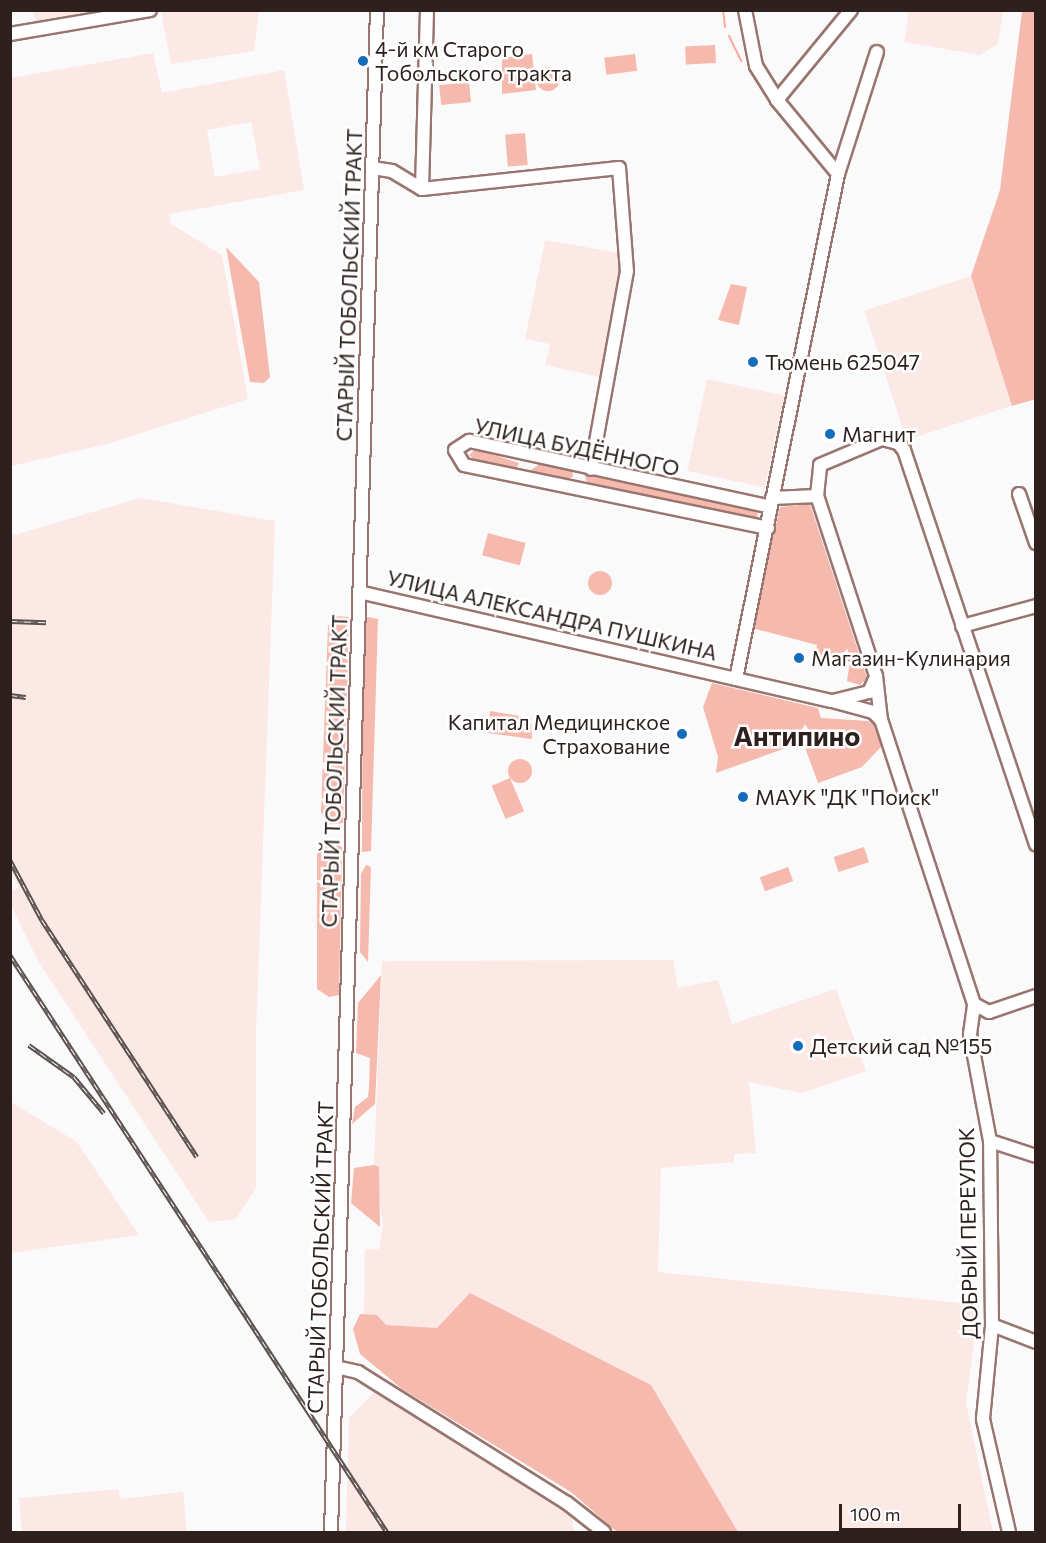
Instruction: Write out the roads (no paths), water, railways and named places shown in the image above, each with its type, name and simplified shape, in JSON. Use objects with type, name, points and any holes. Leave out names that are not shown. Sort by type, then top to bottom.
[{"type":"street","points":[[10,34],[150,10]]},
{"type":"street","name":"СТАРЫЙ ТОБОЛЬСКИЙ ТРАКТ","points":[[331,1533],[377,10]]},
{"type":"street","points":[[422,189],[427,10]]},
{"type":"street","points":[[745,10],[756,66],[777,100],[838,174]]},
{"type":"street","points":[[836,10],[850,12]]},
{"type":"street","points":[[777,100],[850,12]]},
{"type":"street","name":"УЛИЦА АЛЕКСАНДРА ПУШКИНА","points":[[736,679],[838,174],[877,52]]},
{"type":"street","points":[[373,168],[392,171],[422,189],[619,168],[627,272],[591,469]]},
{"type":"street","points":[[1035,845],[898,443],[882,439],[820,465],[815,471],[817,496],[876,676],[881,720],[974,1004],[989,1012],[1035,996]]},
{"type":"street","name":"УЛИЦА БУДЁННОГО","points":[[768,528],[464,465],[455,450],[469,441],[591,469],[772,503],[817,496]]},
{"type":"street","points":[[1019,494],[1035,543]]},
{"type":"street","name":"УЛИЦА АЛЕКСАНДРА ПУШКИНА","points":[[359,592],[832,701],[873,712],[881,720]]},
{"type":"street","points":[[962,626],[1035,606]]},
{"type":"street","points":[[832,701],[869,692],[876,676]]},
{"type":"street","name":"ДОБРЫЙ ПЕРЕУЛОК","points":[[974,1004],[970,1034],[990,1142],[992,1325],[983,1419],[1009,1533]]},
{"type":"street","points":[[990,1142],[1035,1156]]},
{"type":"street","points":[[992,1325],[1035,1342]]},
{"type":"street","points":[[336,1367],[358,1372],[567,1503],[604,1533]]},
{"type":"waterway","points":[[723,10],[725,27]]},
{"type":"waterway","points":[[729,36],[741,61]]},
{"type":"railway","points":[[10,621],[46,622]]},
{"type":"railway","points":[[10,695],[26,697]]},
{"type":"railway","points":[[10,860],[42,920],[197,1157]]},
{"type":"railway","points":[[10,955],[387,1532]]},
{"type":"railway","points":[[29,1045],[74,1077],[104,1113]]},
{"type":"place","name":"4-й км Старого Тобольского тракта","points":[[363,61]]},
{"type":"place","name":"Тюмень 625047","points":[[753,362]]},
{"type":"place","name":"Магнит","points":[[830,434]]},
{"type":"place","name":"Магазин-Кулинария","points":[[799,658]]},
{"type":"place","name":"Капитал Медицинское Страхование","points":[[682,734]]},
{"type":"place","name":"МАУК \"ДК \"Поиск\"","points":[[743,797]]},
{"type":"place","name":"Детский сад №155","points":[[798,1046]]},
{"type":"district","name":"Антипино","points":[[797,736]]}]
